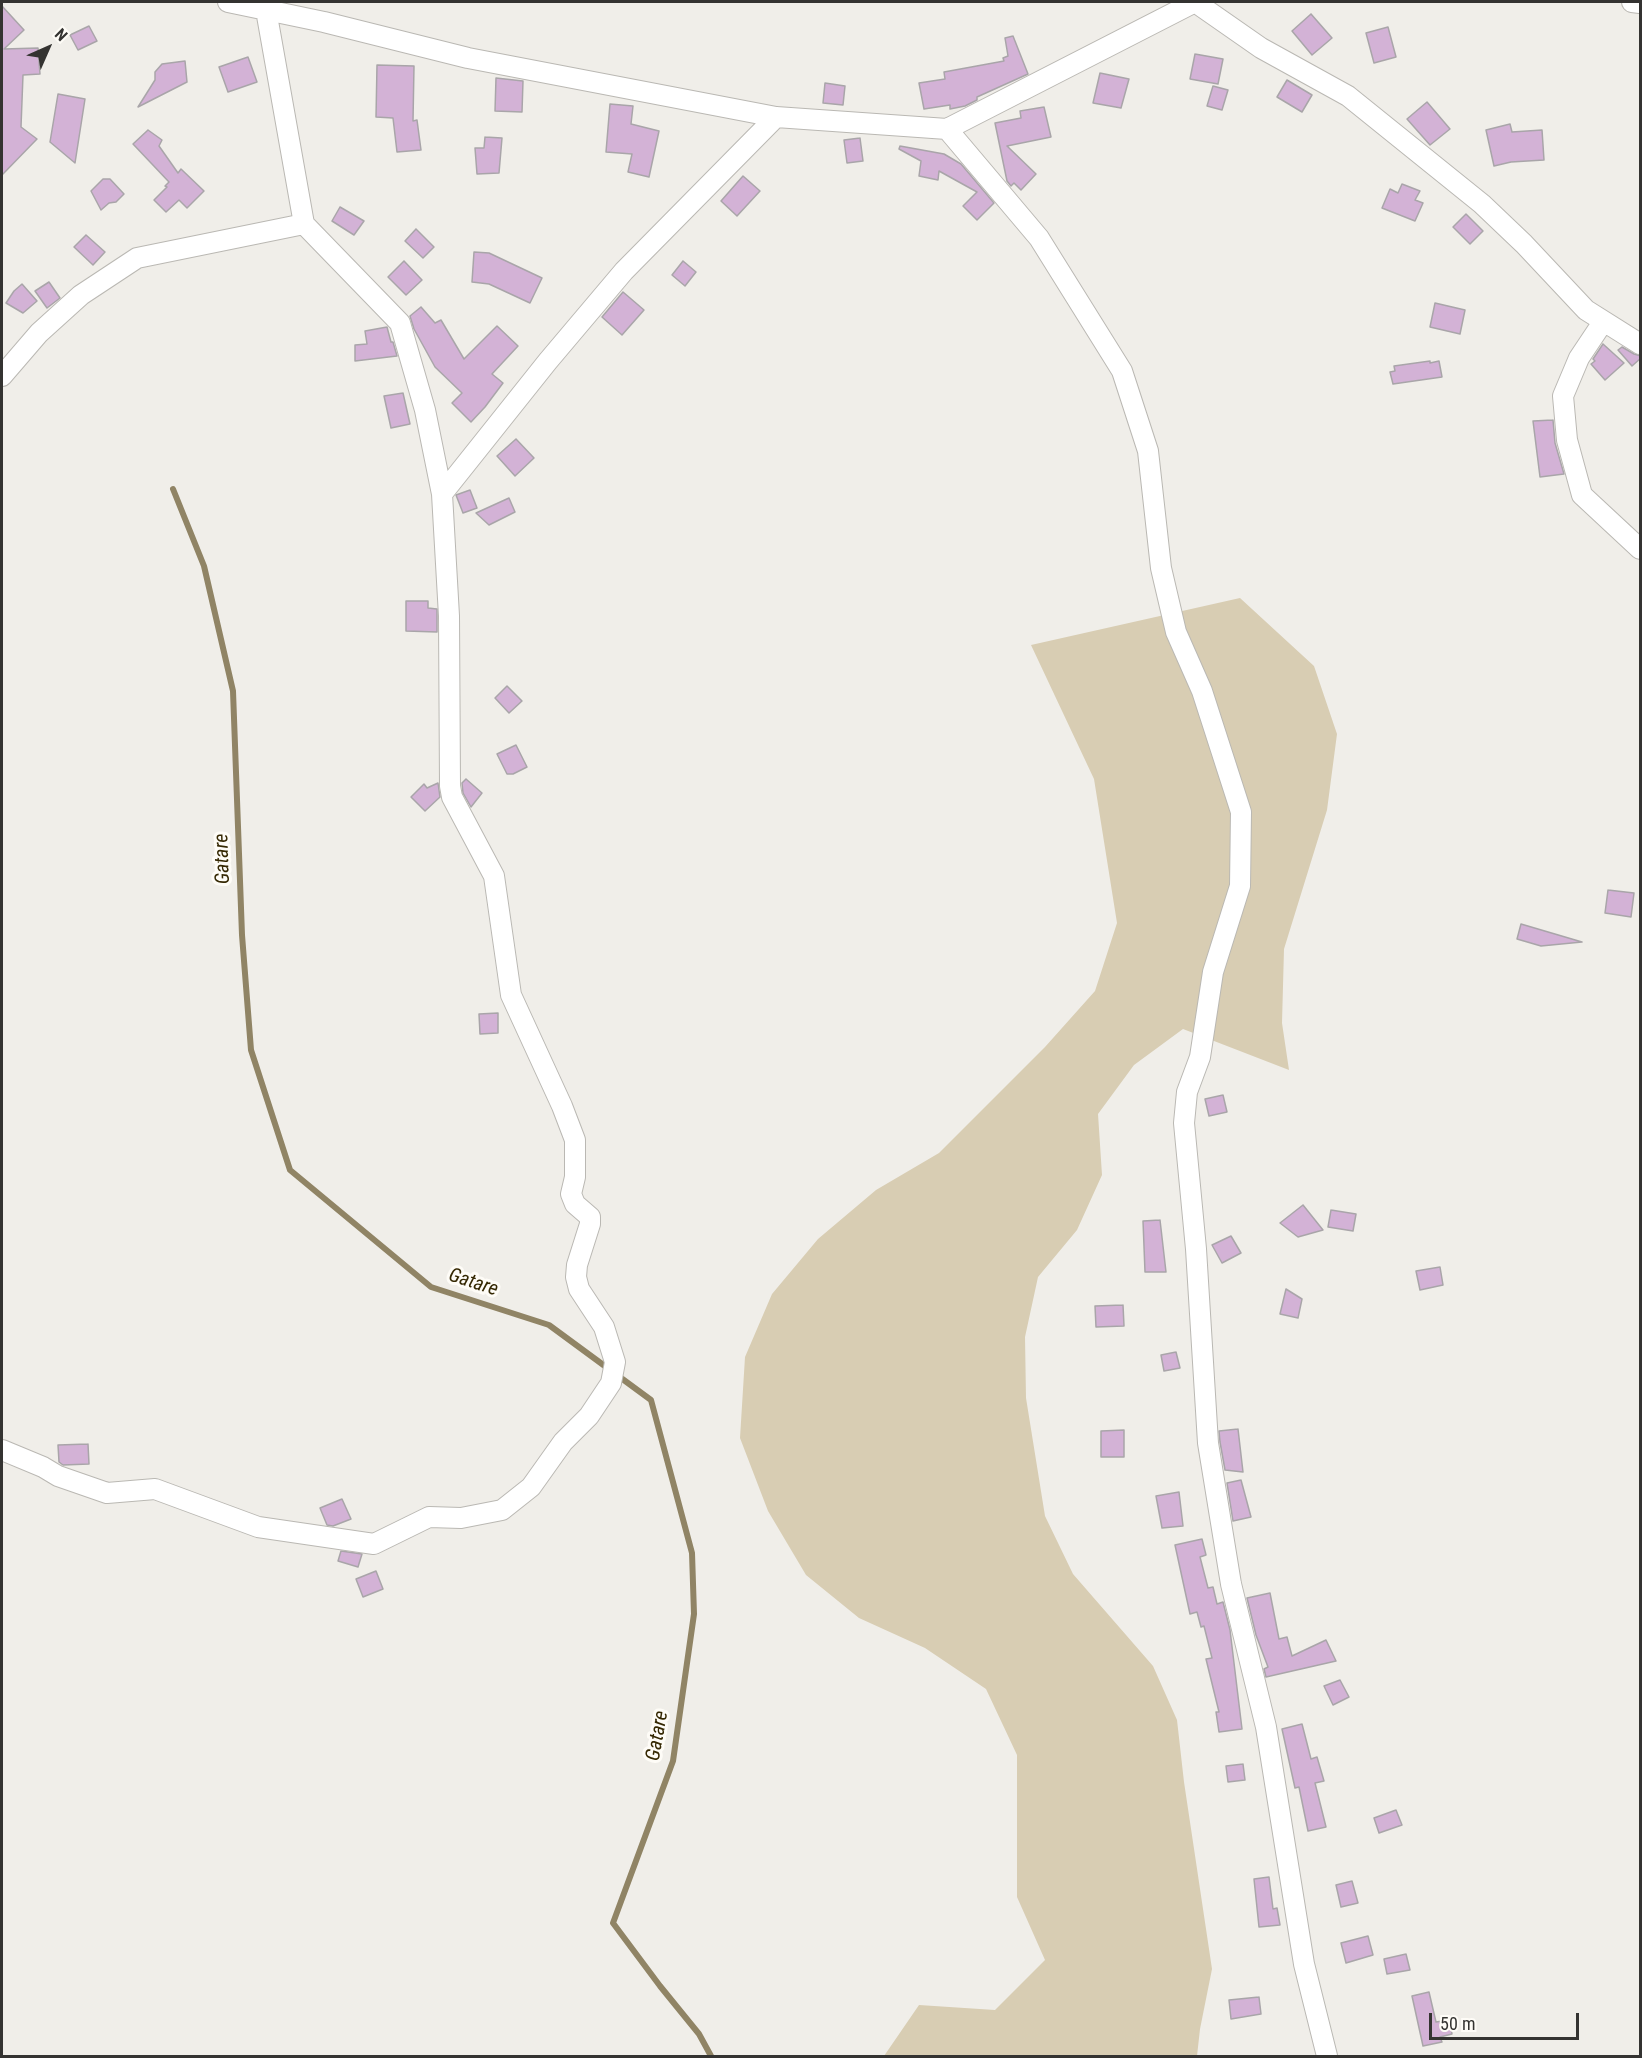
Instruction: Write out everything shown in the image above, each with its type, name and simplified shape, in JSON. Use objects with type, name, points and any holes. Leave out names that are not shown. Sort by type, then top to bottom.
[{"type":"street","points":[[228,2],[324,22],[468,58],[776,117],[947,129],[1195,2],[1261,48],[1348,96],[1482,204],[1524,244],[1586,310],[1641,344]]},
{"type":"street","points":[[1632,2],[1641,3]]},
{"type":"street","points":[[2,1450],[44,1467],[58,1476],[107,1493],[155,1489],[258,1527],[374,1544],[429,1517],[461,1518],[502,1510],[531,1487],[563,1442],[589,1416],[610,1383],[615,1362],[604,1327],[579,1289],[576,1277],[590,1217],[575,1204],[571,1194],[575,1177],[575,1140],[511,995],[494,876],[452,797],[450,786],[449,616],[442,494],[425,410],[400,323],[304,224],[266,10]]},
{"type":"street","points":[[442,494],[548,361],[624,271],[776,117]]},
{"type":"street","points":[[947,129],[1039,238],[1122,371],[1148,451],[1161,568],[1176,632],[1202,691],[1241,812],[1240,886],[1213,972],[1200,1057],[1187,1092],[1184,1123],[1196,1249],[1208,1443],[1231,1584],[1266,1727],[1304,1964],[1327,2056]]},
{"type":"street","points":[[2,376],[39,333],[81,295],[137,258],[304,224]]},
{"type":"street","points":[[1604,322],[1579,358],[1563,396],[1567,440],[1582,495],[1641,549]]},
{"type":"shaded area","points":[[1240,598],[1314,666],[1337,734],[1327,810],[1284,949],[1282,1023],[1289,1070],[1183,1029],[1134,1065],[1098,1114],[1102,1175],[1077,1230],[1038,1277],[1025,1337],[1026,1398],[1045,1516],[1073,1574],[1153,1666],[1177,1720],[1212,1969],[1197,2056],[884,2056],[919,2005],[995,2010],[1045,1960],[1017,1897],[1017,1755],[986,1689],[925,1648],[859,1618],[806,1575],[768,1511],[740,1438],[745,1357],[772,1294],[818,1239],[876,1190],[939,1153],[1045,1047],[1095,991],[1117,923],[1094,779],[1031,645]]},
{"type":"building","points":[[2,6],[24,30],[4,49],[38,48],[40,74],[23,75],[21,127],[37,139],[2,175]]},
{"type":"building","points":[[1311,14],[1332,38],[1312,55],[1292,31]]},
{"type":"building","points":[[89,26],[97,41],[78,50],[70,35]]},
{"type":"building","points":[[1388,27],[1396,57],[1374,63],[1366,33]]},
{"type":"building","points":[[1013,36],[1028,74],[977,97],[977,100],[965,106],[950,109],[950,105],[924,109],[919,83],[945,79],[944,72],[1004,61],[1003,58],[1008,56],[1005,38]]},
{"type":"building","points":[[1195,54],[1223,59],[1218,84],[1190,79]]},
{"type":"building","points":[[248,57],[257,82],[228,92],[219,67]]},
{"type":"building","points":[[185,61],[187,82],[138,107],[155,80],[155,72],[162,64]]},
{"type":"building","points":[[377,65],[414,66],[413,121],[417,120],[421,150],[397,152],[393,118],[376,117]]},
{"type":"building","points":[[1100,73],[1129,79],[1121,108],[1093,103]]},
{"type":"building","points":[[496,78],[523,81],[522,112],[495,111]]},
{"type":"building","points":[[1287,80],[1312,95],[1302,112],[1277,97]]},
{"type":"building","points":[[825,83],[845,86],[843,105],[823,103]]},
{"type":"building","points":[[1213,86],[1228,90],[1222,110],[1207,106]]},
{"type":"building","points":[[58,94],[85,99],[75,163],[50,142]]},
{"type":"building","points":[[1427,102],[1450,129],[1430,145],[1407,119]]},
{"type":"building","points":[[610,104],[633,106],[631,124],[659,131],[649,177],[628,172],[632,154],[606,152]]},
{"type":"building","points":[[1044,107],[1051,137],[1007,146],[1036,174],[1021,190],[1014,183],[1011,186],[1007,181],[995,123],[1021,118],[1020,111]]},
{"type":"building","points":[[1510,124],[1512,132],[1542,130],[1544,160],[1511,162],[1494,166],[1486,130]]},
{"type":"building","points":[[148,130],[162,140],[159,146],[178,173],[181,169],[204,191],[187,208],[179,200],[166,212],[154,200],[169,182],[133,144]]},
{"type":"building","points":[[485,137],[502,138],[499,173],[477,174],[475,148],[484,148]]},
{"type":"building","points":[[860,138],[863,161],[847,163],[844,140]]},
{"type":"building","points":[[900,146],[944,154],[961,164],[994,203],[977,220],[963,206],[977,192],[939,171],[938,180],[919,176],[921,161],[899,149]]},
{"type":"building","points":[[743,176],[760,191],[737,216],[721,201]]},
{"type":"building","points":[[103,179],[110,179],[124,194],[116,202],[109,203],[101,210],[91,191]]},
{"type":"building","points":[[1402,184],[1420,191],[1415,200],[1423,203],[1415,221],[1382,208],[1390,189],[1398,193]]},
{"type":"building","points":[[340,207],[364,221],[354,235],[332,221]]},
{"type":"building","points":[[1466,214],[1483,231],[1470,244],[1453,227]]},
{"type":"building","points":[[416,229],[434,247],[423,258],[405,241]]},
{"type":"building","points":[[86,235],[105,252],[93,265],[74,247]]},
{"type":"building","points":[[474,252],[489,253],[542,278],[530,303],[489,284],[472,282]]},
{"type":"building","points":[[404,261],[422,280],[406,295],[388,277]]},
{"type":"building","points":[[683,261],[696,272],[685,286],[672,275]]},
{"type":"building","points":[[49,282],[60,298],[47,308],[35,291]]},
{"type":"building","points":[[22,284],[37,301],[23,313],[6,303]]},
{"type":"building","points":[[623,292],[644,310],[622,335],[602,317]]},
{"type":"building","points":[[1435,303],[1465,310],[1460,334],[1430,327]]},
{"type":"building","points":[[421,307],[435,323],[441,320],[464,359],[497,326],[518,346],[492,374],[503,383],[471,422],[452,403],[462,393],[435,367],[414,329],[410,316]]},
{"type":"building","points":[[387,327],[397,356],[355,361],[355,345],[367,344],[365,331]]},
{"type":"building","points":[[1603,344],[1624,363],[1605,380],[1591,364],[1595,361],[1593,359]]},
{"type":"building","points":[[1622,347],[1641,358],[1632,366],[1618,350]]},
{"type":"building","points":[[1430,361],[1430,363],[1439,361],[1442,377],[1393,384],[1390,372],[1395,371],[1394,366]]},
{"type":"building","points":[[403,393],[410,424],[391,428],[384,396]]},
{"type":"building","points":[[1553,420],[1555,443],[1564,474],[1540,477],[1533,421]]},
{"type":"building","points":[[516,439],[534,458],[515,476],[497,456]]},
{"type":"building","points":[[470,490],[477,508],[463,513],[456,495]]},
{"type":"building","points":[[509,498],[515,512],[489,525],[476,513]]},
{"type":"building","points":[[406,601],[428,601],[428,608],[437,609],[437,632],[406,631]]},
{"type":"building","points":[[507,686],[522,701],[509,713],[495,698]]},
{"type":"building","points":[[516,745],[527,767],[513,774],[507,774],[497,754]]},
{"type":"building","points":[[466,779],[482,793],[471,807],[463,793],[462,783]]},
{"type":"building","points":[[438,783],[440,797],[425,811],[411,797],[424,784],[427,788]]},
{"type":"building","points":[[1608,890],[1634,893],[1631,917],[1605,913]]},
{"type":"building","points":[[1521,924],[1582,942],[1541,946],[1517,939]]},
{"type":"building","points":[[498,1013],[498,1033],[480,1034],[479,1014]]},
{"type":"building","points":[[1223,1095],[1227,1112],[1209,1116],[1205,1099]]},
{"type":"building","points":[[1303,1205],[1323,1230],[1298,1237],[1280,1223]]},
{"type":"building","points":[[1331,1210],[1356,1214],[1353,1231],[1328,1227]]},
{"type":"building","points":[[1160,1220],[1166,1272],[1145,1272],[1143,1221]]},
{"type":"building","points":[[1231,1236],[1241,1253],[1222,1263],[1212,1245]]},
{"type":"building","points":[[1440,1267],[1443,1285],[1420,1290],[1416,1271]]},
{"type":"building","points":[[1286,1289],[1302,1299],[1298,1318],[1280,1314]]},
{"type":"building","points":[[1123,1305],[1124,1326],[1096,1327],[1095,1306]]},
{"type":"building","points":[[1176,1352],[1180,1368],[1164,1371],[1161,1355]]},
{"type":"building","points":[[1238,1429],[1243,1472],[1225,1470],[1220,1442],[1219,1431]]},
{"type":"building","points":[[1124,1430],[1124,1457],[1101,1457],[1101,1431]]},
{"type":"building","points":[[88,1444],[89,1464],[63,1465],[59,1462],[58,1445]]},
{"type":"building","points":[[1241,1480],[1251,1517],[1233,1521],[1227,1483]]},
{"type":"building","points":[[1179,1492],[1183,1526],[1162,1528],[1156,1496]]},
{"type":"building","points":[[342,1499],[351,1519],[333,1526],[327,1525],[320,1508]]},
{"type":"building","points":[[1202,1539],[1206,1555],[1200,1557],[1208,1588],[1213,1587],[1217,1604],[1223,1602],[1230,1630],[1242,1729],[1219,1732],[1216,1712],[1219,1712],[1206,1659],[1212,1658],[1204,1626],[1201,1627],[1197,1612],[1190,1614],[1175,1545]]},
{"type":"building","points":[[341,1551],[362,1554],[358,1567],[338,1561]]},
{"type":"building","points":[[376,1571],[383,1589],[363,1597],[356,1579]]},
{"type":"building","points":[[1270,1593],[1279,1639],[1287,1637],[1292,1656],[1326,1640],[1336,1661],[1266,1677],[1264,1669],[1268,1667],[1256,1635],[1247,1598]]},
{"type":"building","points":[[1340,1680],[1349,1697],[1333,1705],[1324,1686]]},
{"type":"building","points":[[1302,1724],[1311,1759],[1317,1757],[1324,1781],[1315,1783],[1326,1827],[1308,1831],[1299,1787],[1295,1788],[1282,1729]]},
{"type":"building","points":[[1243,1764],[1245,1780],[1228,1782],[1226,1766]]},
{"type":"building","points":[[1396,1810],[1402,1825],[1379,1833],[1374,1818]]},
{"type":"building","points":[[1269,1877],[1273,1909],[1277,1908],[1280,1925],[1259,1927],[1254,1879]]},
{"type":"building","points":[[1352,1881],[1358,1903],[1341,1907],[1336,1885]]},
{"type":"building","points":[[1368,1936],[1373,1955],[1346,1963],[1341,1943]]},
{"type":"building","points":[[1406,1954],[1410,1970],[1387,1974],[1384,1959]]},
{"type":"building","points":[[1429,1992],[1436,2022],[1449,2020],[1452,2034],[1440,2037],[1442,2042],[1423,2046],[1412,1996]]},
{"type":"building","points":[[1259,1997],[1261,2014],[1231,2019],[1229,2000]]},
{"type":"waterway","name":"Gatare","points":[[173,489],[204,566],[233,691],[242,935],[251,1050],[290,1170],[431,1287],[549,1325],[651,1400],[692,1553],[694,1614],[673,1761],[613,1923],[699,2034],[711,2056]]}]
